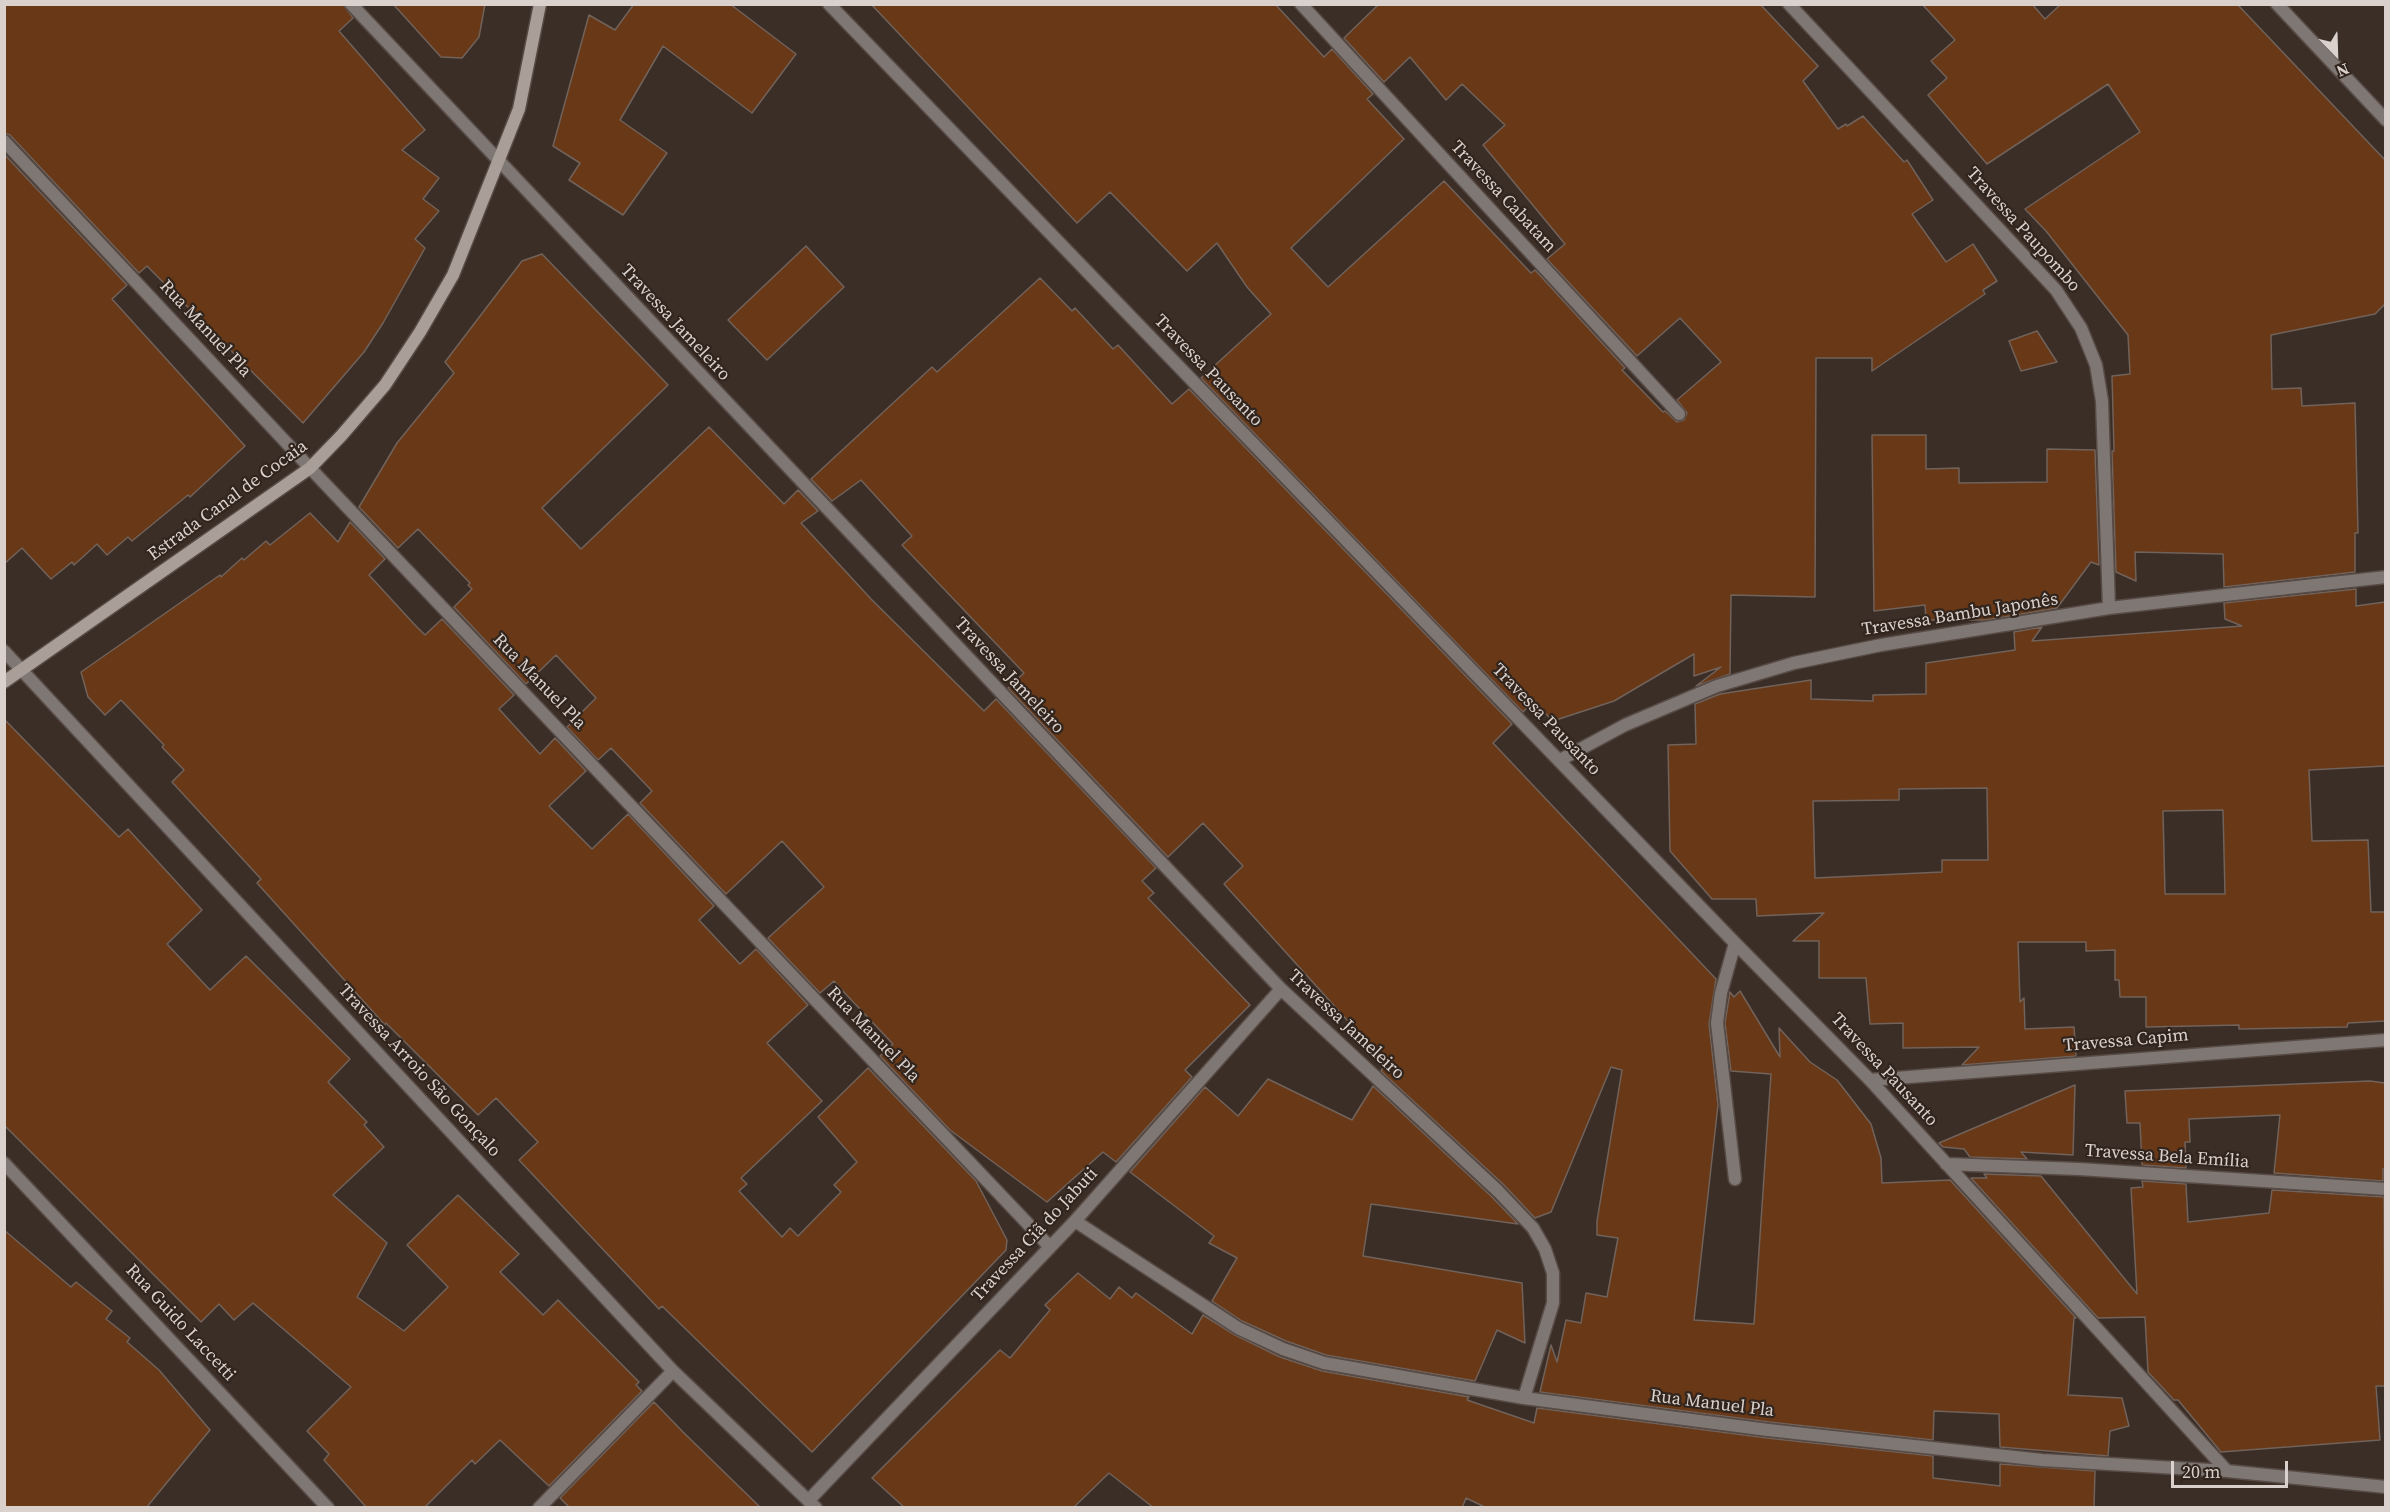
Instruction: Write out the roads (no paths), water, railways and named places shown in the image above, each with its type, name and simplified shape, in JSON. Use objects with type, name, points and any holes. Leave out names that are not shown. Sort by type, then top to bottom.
[{"type":"main road","name":"Estrada Canal de Cocaia","points":[[4,682],[310,468],[385,385],[420,332],[453,275],[519,109],[540,4]]},
{"type":"street","name":"Travessa Jameleiro","points":[[351,4],[1281,989],[1498,1191],[1533,1228],[1545,1249],[1553,1273],[1553,1303],[1524,1398]]},
{"type":"street","name":"Travessa Pausanto","points":[[829,4],[1870,1080],[2227,1471]]},
{"type":"street","name":"Travessa Cabatam","points":[[1301,4],[1679,414]]},
{"type":"street","name":"Travessa Paupombo","points":[[1789,4],[2056,290],[2081,328],[2096,365],[2102,401],[2109,608]]},
{"type":"street","points":[[2277,4],[2385,120]]},
{"type":"street","name":"Rua Manuel Pla","points":[[4,141],[310,468],[1049,1246]]},
{"type":"street","name":"Travessa Bambu Japonês","points":[[1560,760],[1625,725],[1717,686],[1794,663],[1881,645],[2109,608],[2385,578]]},
{"type":"street","name":"Travessa Arroio São Gonçalo","points":[[4,651],[673,1371],[813,1504]]},
{"type":"street","points":[[1735,943],[1721,993],[1717,1023],[1735,1179]]},
{"type":"street","name":"Travessa Ciã do Jabuti","points":[[813,1504],[1049,1246],[1075,1221],[1281,989]]},
{"type":"street","name":"Travessa Capim","points":[[1870,1080],[2385,1040]]},
{"type":"street","name":"Rua Guido Laccetti","points":[[4,1163],[328,1508]]},
{"type":"street","name":"Travessa Bela Emília","points":[[1946,1164],[2079,1169],[2385,1189]]},
{"type":"street","name":"Rua Manuel Pla","points":[[1075,1221],[1238,1328],[1283,1349],[1324,1363],[1524,1398],[1924,1448],[2042,1460],[2227,1471],[2385,1487]]},
{"type":"street","points":[[539,1508],[673,1371]]}]
